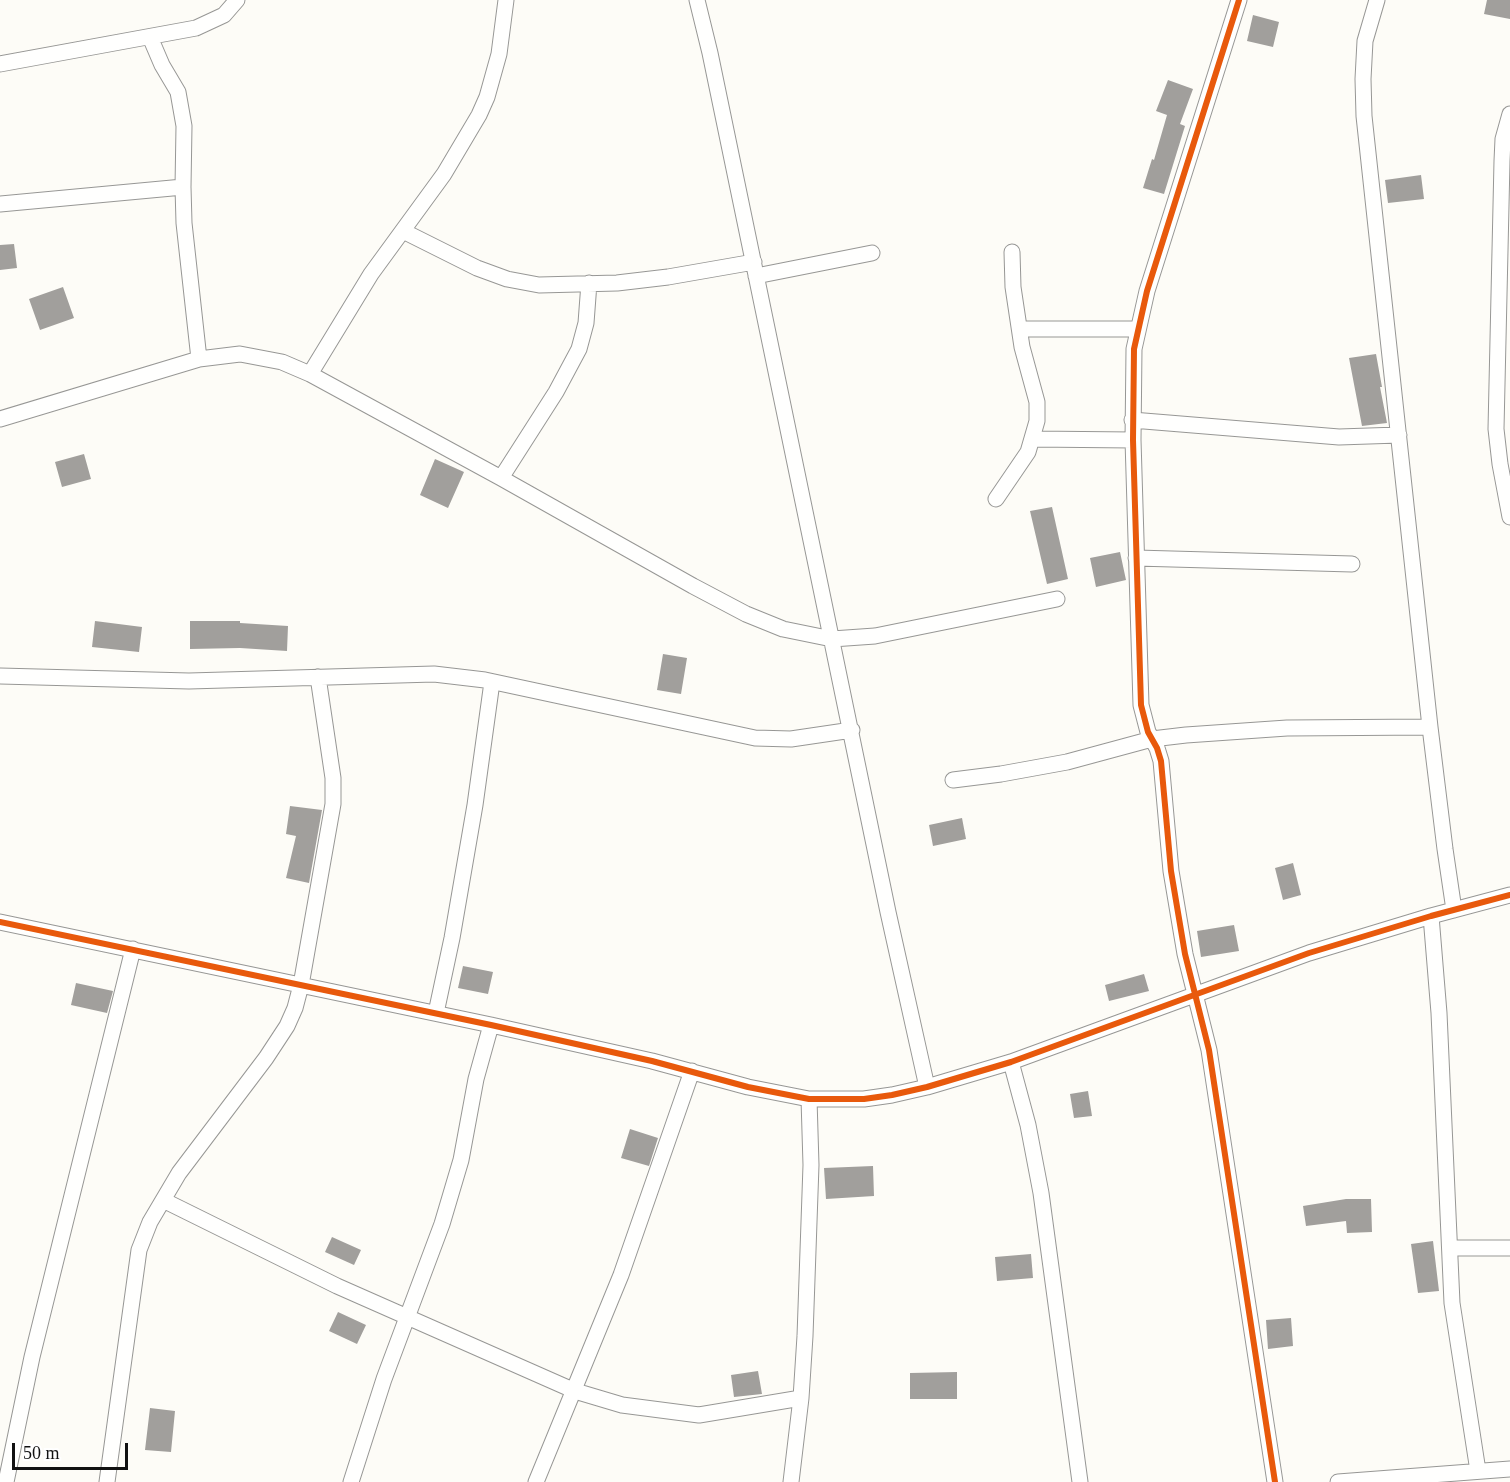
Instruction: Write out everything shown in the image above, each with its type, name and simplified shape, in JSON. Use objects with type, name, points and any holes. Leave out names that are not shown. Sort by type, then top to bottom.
[{"type":"street","points":[[0,64],[196,28],[224,15],[237,0]]},
{"type":"street","points":[[310,374],[371,274],[444,174],[479,116],[499,54],[506,0]]},
{"type":"street","points":[[698,0],[852,730],[888,912],[927,1087]]},
{"type":"street","points":[[1239,0],[1164,234],[1138,329],[1134,349],[1132,420],[1141,705],[1148,732],[1161,761],[1171,872],[1185,954],[1209,1050],[1275,1482]]},
{"type":"street","points":[[1377,0],[1365,41],[1364,116],[1430,727],[1444,849],[1454,910]]},
{"type":"street","points":[[150,37],[162,65],[178,92],[184,126],[184,223],[199,359]]},
{"type":"street","points":[[1510,114],[1503,139],[1496,429],[1510,517]]},
{"type":"street","points":[[0,204],[183,187]]},
{"type":"street","points":[[403,231],[477,268],[507,279],[539,285],[617,283],[755,269],[872,253]]},
{"type":"street","points":[[996,499],[1028,452],[1037,421],[1037,402],[1022,347],[1013,287],[1012,252]]},
{"type":"street","points":[[501,478],[556,392],[579,349],[586,324],[589,283]]},
{"type":"street","points":[[1020,329],[1138,329]]},
{"type":"street","points":[[0,419],[199,359],[240,354],[282,362],[310,374],[693,586],[746,614],[783,629],[832,639],[875,636],[1057,599]]},
{"type":"street","points":[[1132,420],[1339,437],[1399,435]]},
{"type":"street","points":[[1032,439],[1133,440]]},
{"type":"street","points":[[1136,558],[1352,564]]},
{"type":"street","points":[[0,676],[189,681],[434,674],[492,682],[755,738],[791,739],[852,730]]},
{"type":"street","points":[[107,1482],[139,1250],[150,1222],[179,1173],[266,1058],[295,1008],[333,804],[333,778],[318,677]]},
{"type":"street","points":[[436,1012],[452,938],[475,805],[492,682]]},
{"type":"street","points":[[953,780],[1067,762],[1152,739],[1287,728],[1430,727]]},
{"type":"street","points":[[0,921],[436,1012],[748,1086],[809,1098],[864,1099],[927,1087],[1011,1062],[1309,953],[1510,895]]},
{"type":"street","points":[[1431,916],[1439,1013],[1452,1304],[1479,1471]]},
{"type":"street","points":[[6,1482],[35,1346],[134,949]]},
{"type":"street","points":[[351,1482],[406,1318],[452,1192],[461,1160],[476,1079],[491,1025]]},
{"type":"street","points":[[1011,1062],[1028,1125],[1041,1193],[1080,1482]]},
{"type":"street","points":[[536,1482],[621,1275],[692,1071]]},
{"type":"street","points":[[791,1482],[801,1398],[811,1165],[809,1098]]},
{"type":"street","points":[[163,1200],[406,1318],[575,1391],[622,1405],[699,1415],[801,1398]]},
{"type":"street","points":[[1450,1248],[1510,1248]]},
{"type":"street","points":[[1338,1482],[1510,1469]]},
{"type":"building","points":[[1487,0],[1510,0],[1510,19],[1484,14]]},
{"type":"building","points":[[1253,15],[1279,22],[1273,47],[1247,41]]},
{"type":"building","points":[[1168,80],[1193,89],[1180,124],[1185,126],[1164,194],[1143,188],[1167,115],[1156,111]]},
{"type":"building","points":[[1421,175],[1424,199],[1388,203],[1385,180]]},
{"type":"building","points":[[14,244],[17,268],[0,270],[0,245]]},
{"type":"building","points":[[63,287],[74,318],[40,330],[29,299]]},
{"type":"building","points":[[1376,354],[1387,423],[1362,426],[1349,358]]},
{"type":"building","points":[[84,454],[91,479],[62,487],[55,462]]},
{"type":"building","points":[[435,459],[464,472],[448,508],[420,495]]},
{"type":"building","points":[[1052,507],[1068,579],[1047,584],[1030,511]]},
{"type":"building","points":[[1120,552],[1126,580],[1096,587],[1090,558]]},
{"type":"building","points":[[95,621],[142,627],[139,652],[92,647]]},
{"type":"building","points":[[190,621],[240,621],[240,623],[288,626],[287,651],[240,648],[190,649]]},
{"type":"building","points":[[663,654],[687,658],[681,694],[657,690]]},
{"type":"building","points":[[290,806],[322,810],[309,883],[286,878],[296,836],[286,834]]},
{"type":"building","points":[[962,818],[966,839],[933,846],[929,825]]},
{"type":"building","points":[[1293,863],[1301,895],[1283,900],[1275,868]]},
{"type":"building","points":[[1234,925],[1239,951],[1201,957],[1197,931]]},
{"type":"building","points":[[463,966],[493,972],[488,994],[458,988]]},
{"type":"building","points":[[1144,974],[1149,991],[1109,1001],[1105,985]]},
{"type":"building","points":[[76,983],[113,991],[107,1013],[71,1005]]},
{"type":"building","points":[[1088,1091],[1092,1116],[1074,1118],[1070,1094]]},
{"type":"building","points":[[630,1129],[658,1138],[649,1166],[621,1158]]},
{"type":"building","points":[[873,1166],[874,1196],[826,1199],[824,1168]]},
{"type":"building","points":[[1346,1199],[1371,1199],[1372,1232],[1347,1233],[1346,1221],[1306,1226],[1303,1206]]},
{"type":"building","points":[[332,1237],[361,1250],[354,1265],[325,1252]]},
{"type":"building","points":[[1433,1241],[1439,1291],[1418,1293],[1411,1244]]},
{"type":"building","points":[[1031,1254],[1033,1278],[997,1281],[995,1257]]},
{"type":"building","points":[[338,1312],[366,1325],[357,1344],[329,1331]]},
{"type":"building","points":[[1291,1318],[1293,1346],[1268,1349],[1266,1320]]},
{"type":"building","points":[[758,1371],[762,1394],[734,1397],[731,1375]]},
{"type":"building","points":[[957,1372],[957,1399],[910,1399],[910,1373]]},
{"type":"building","points":[[150,1408],[175,1411],[171,1452],[145,1450]]},
{"type":"cycle path","points":[[1239,0],[1147,291],[1134,349],[1133,440],[1141,705],[1148,732],[1161,761],[1171,871],[1185,954],[1209,1050],[1275,1482]]},
{"type":"cycle path","points":[[0,922],[491,1025],[652,1061],[748,1087],[809,1099],[864,1099],[927,1087],[1011,1062],[1309,953],[1510,895]]}]
